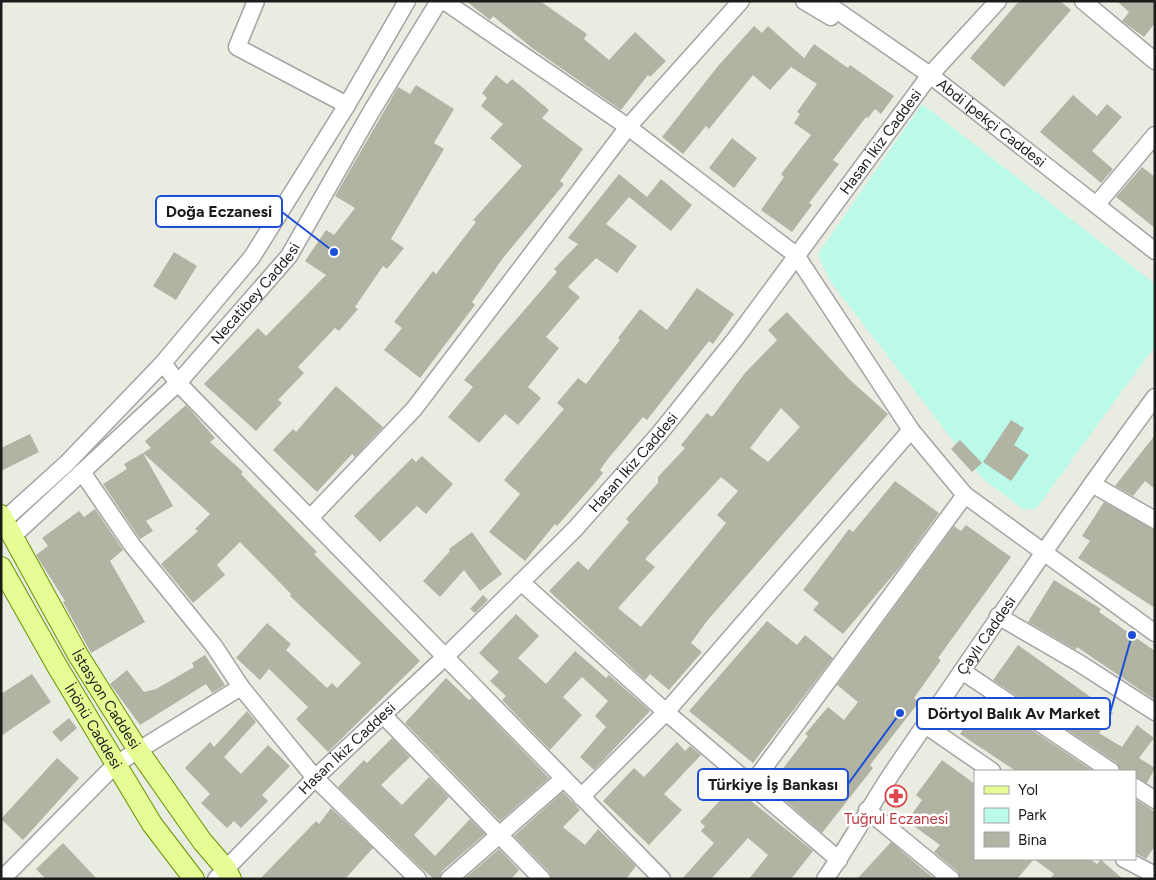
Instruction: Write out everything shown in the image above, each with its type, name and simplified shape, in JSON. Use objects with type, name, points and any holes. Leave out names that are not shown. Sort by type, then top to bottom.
[{"type":"main road","name":"İstasyon Caddesi","points":[[4,528],[78,655],[138,750],[225,875]]},
{"type":"main road","name":"İnönü Caddesi","points":[[1,567],[152,824],[194,879]]},
{"type":"street","points":[[256,1],[237,46],[347,105]]},
{"type":"street","name":"Necatibey Caddesi","points":[[4,528],[163,363],[252,257],[347,105],[407,1]]},
{"type":"street","name":"Necatibey Caddesi","points":[[4,528],[82,472],[178,383],[289,256],[371,112],[439,1]]},
{"type":"street","points":[[444,1],[628,128],[796,255],[911,430],[966,495],[1042,553],[1155,633]]},
{"type":"street","points":[[310,518],[414,409],[628,128],[740,1]]},
{"type":"street","points":[[804,1],[930,75]]},
{"type":"street","name":"Abdi İpekçi Caddesi","points":[[823,1],[930,75],[1155,251]]},
{"type":"street","name":"Hasan İkiz Caddesi","points":[[225,875],[316,778],[445,657],[575,529],[659,434],[736,338],[930,75],[998,1]]},
{"type":"street","points":[[1083,1],[1155,61]]},
{"type":"street","points":[[1097,204],[1155,135]]},
{"type":"street","points":[[163,363],[178,383],[662,879]]},
{"type":"street","name":"Çaylı Caddesi","points":[[824,879],[839,860],[867,810],[962,672],[998,616],[1155,397]]},
{"type":"street","points":[[580,797],[666,712],[911,430]]},
{"type":"street","points":[[82,472],[132,545],[214,646],[241,687],[316,778],[418,879]]},
{"type":"street","points":[[1092,484],[1155,520]]},
{"type":"street","points":[[752,784],[966,495]]},
{"type":"street","points":[[521,582],[666,712],[839,860]]},
{"type":"street","points":[[998,616],[1079,663],[1155,712]]},
{"type":"street","points":[[962,672],[1109,770]]},
{"type":"street","points":[[7,873],[116,764],[241,687]]},
{"type":"street","points":[[384,715],[542,879]]},
{"type":"street","points":[[925,725],[991,770]]},
{"type":"street","points":[[448,879],[563,779]]},
{"type":"street","points":[[1136,788],[1155,800]]},
{"type":"street","points":[[867,810],[951,879]]},
{"type":"street","points":[[1126,860],[1155,875]]},
{"type":"green space","points":[[922,104],[1155,284],[1155,346],[1036,509],[1023,509],[982,478],[830,281],[818,254]]},
{"type":"building","points":[[466,1],[540,1],[587,34],[584,39],[609,60],[635,32],[666,61],[650,77],[648,75],[621,110],[532,48],[493,16],[490,20]]},
{"type":"building","points":[[1019,1],[1060,1],[1071,10],[1004,87],[970,58]]},
{"type":"building","points":[[1117,1],[1155,1],[1155,23],[1144,37],[1122,21],[1129,12]]},
{"type":"building","points":[[754,26],[762,33],[768,26],[804,58],[814,44],[848,68],[850,65],[894,96],[881,114],[875,109],[868,118],[866,117],[833,160],[839,164],[809,203],[812,205],[792,232],[761,210],[784,177],[781,174],[811,135],[794,123],[800,114],[797,112],[817,84],[791,67],[770,90],[753,75],[709,129],[706,126],[683,154],[662,137],[718,66]]},
{"type":"building","points":[[496,75],[507,84],[512,79],[549,110],[542,118],[583,149],[560,181],[564,184],[503,258],[472,302],[475,305],[420,378],[384,350],[402,328],[394,322],[433,271],[436,274],[476,222],[473,220],[522,166],[490,138],[503,124],[481,106],[487,98],[482,93]]},
{"type":"building","points":[[416,85],[454,109],[434,143],[444,149],[391,239],[404,248],[387,269],[383,266],[355,307],[358,309],[339,331],[335,328],[298,367],[304,373],[278,400],[282,403],[256,431],[204,384],[258,328],[266,336],[326,275],[305,261],[326,230],[334,235],[355,208],[335,196],[398,87],[410,94]]},
{"type":"building","points":[[1073,95],[1097,116],[1107,104],[1122,117],[1092,151],[1113,169],[1101,183],[1040,132]]},
{"type":"building","points":[[732,138],[757,158],[734,188],[709,168]]},
{"type":"building","points":[[1142,167],[1155,177],[1155,228],[1116,197]]},
{"type":"building","points":[[619,174],[647,197],[661,179],[692,205],[671,231],[629,197],[606,224],[637,246],[617,273],[596,258],[568,287],[580,297],[546,337],[559,348],[528,387],[541,398],[518,425],[505,414],[479,443],[448,417],[473,387],[464,380],[557,272],[554,269],[578,244],[568,238]]},
{"type":"building","points":[[174,252],[197,266],[176,300],[153,286]]},
{"type":"building","points":[[697,288],[734,314],[713,344],[709,341],[647,420],[643,417],[607,460],[600,470],[603,473],[594,484],[557,526],[555,524],[525,561],[489,532],[520,494],[504,480],[564,409],[557,403],[578,378],[586,384],[620,340],[618,338],[640,309],[667,330]]},
{"type":"building","points":[[787,312],[850,380],[888,414],[707,621],[691,643],[702,652],[669,690],[650,674],[645,680],[549,591],[578,561],[588,570],[629,522],[626,519],[658,483],[658,477],[685,448],[681,445],[707,413],[712,417],[745,373],[777,340],[768,330]],"holes":[[[781,408],[800,427],[768,462],[750,448]],[[721,477],[738,491],[717,515],[726,523],[641,627],[618,608],[655,567],[645,559]]]},
{"type":"building","points":[[336,386],[383,427],[355,457],[352,454],[317,492],[273,450],[293,429],[296,432]]},
{"type":"building","points":[[186,405],[215,438],[210,442],[243,472],[241,474],[317,552],[314,554],[420,661],[328,752],[296,719],[308,707],[269,669],[260,680],[236,658],[267,623],[291,644],[286,650],[327,688],[332,683],[337,688],[361,663],[290,596],[291,594],[240,542],[217,565],[225,575],[193,603],[161,564],[198,531],[195,529],[210,514],[143,453],[151,448],[145,441]]},
{"type":"building","points":[[1011,420],[1024,428],[1014,445],[1029,455],[1011,481],[983,462]]},
{"type":"building","points":[[30,434],[39,452],[1,471],[1,448]]},
{"type":"building","points":[[1155,435],[1155,489],[1145,481],[1133,496],[1115,486]]},
{"type":"building","points":[[960,440],[982,463],[972,472],[951,449]]},
{"type":"building","points":[[143,453],[173,506],[146,521],[153,531],[140,539],[103,484],[127,469],[124,464]]},
{"type":"building","points":[[422,456],[453,484],[426,514],[417,506],[380,542],[354,516],[412,458],[416,462]]},
{"type":"building","points":[[895,481],[939,513],[899,568],[843,634],[813,610],[819,603],[803,590],[849,529],[853,532]]},
{"type":"building","points":[[1104,502],[1155,530],[1155,608],[1078,558],[1090,541],[1082,536]]},
{"type":"building","points":[[95,509],[123,550],[110,561],[145,622],[91,653],[63,602],[65,601],[36,555],[48,546],[42,538],[79,511],[84,517]]},
{"type":"building","points":[[966,525],[1011,557],[938,658],[941,660],[914,698],[919,702],[870,765],[873,768],[822,833],[783,799],[786,795],[771,784],[808,736],[805,734],[828,707],[844,720],[858,702],[837,685],[954,526],[961,531]]},
{"type":"building","points":[[472,532],[502,574],[480,591],[464,570],[440,597],[423,581],[450,551],[449,549]]},
{"type":"building","points":[[1054,580],[1101,609],[1099,612],[1155,651],[1155,700],[1077,647],[1076,650],[1028,622]]},
{"type":"building","points":[[483,595],[488,600],[475,613],[470,609]]},
{"type":"building","points":[[516,614],[539,636],[518,658],[546,684],[575,651],[606,678],[609,675],[650,711],[594,770],[580,757],[606,727],[595,716],[608,701],[582,677],[563,697],[582,715],[550,750],[502,700],[506,696],[490,681],[499,672],[479,653]]},
{"type":"building","points":[[767,621],[797,645],[805,635],[833,658],[753,763],[689,711]]},
{"type":"building","points":[[1018,645],[1113,713],[1099,733],[1122,747],[1137,725],[1154,738],[1139,758],[1155,768],[1147,783],[1136,778],[1136,770],[1120,770],[1117,763],[993,680]]},
{"type":"building","points":[[205,655],[225,685],[212,693],[206,684],[140,725],[110,684],[127,670],[144,692],[156,689],[194,667],[192,663]]},
{"type":"building","points":[[32,674],[51,702],[1,736],[1,694]]},
{"type":"building","points":[[446,678],[469,700],[472,698],[549,778],[500,821],[405,723]]},
{"type":"building","points":[[984,698],[1092,770],[1014,770],[960,734]]},
{"type":"building","points":[[247,711],[256,722],[224,757],[241,774],[268,745],[290,766],[262,795],[268,801],[241,828],[234,821],[227,828],[201,803],[210,794],[185,768],[210,742],[214,747]]},
{"type":"building","points":[[69,718],[77,728],[61,742],[52,732]]},
{"type":"building","points":[[392,738],[410,757],[381,785],[402,805],[429,777],[449,797],[414,835],[435,856],[470,819],[485,834],[442,871],[439,879],[434,879],[420,867],[338,787],[364,760],[367,763]]},
{"type":"building","points":[[677,742],[685,751],[690,746],[701,755],[664,794],[682,810],[649,845],[603,801],[634,768],[644,777]]},
{"type":"building","points":[[57,758],[79,778],[23,840],[1,819]]},
{"type":"building","points":[[942,760],[974,783],[974,860],[1033,860],[1017,879],[961,879],[957,871],[934,852],[940,845],[907,821],[922,800],[916,795]]},
{"type":"building","points":[[563,792],[580,810],[563,827],[585,845],[598,829],[636,866],[626,879],[552,879],[549,872],[514,836]]},
{"type":"building","points":[[740,792],[813,851],[791,879],[749,879],[768,855],[748,838],[711,879],[682,879],[714,843],[701,831],[705,826],[700,822],[725,795],[732,801]]},
{"type":"building","points":[[1136,800],[1155,812],[1155,846],[1146,859],[1136,854]]},
{"type":"building","points":[[331,808],[373,848],[345,879],[260,879],[316,821],[319,824]]},
{"type":"building","points":[[891,842],[921,868],[935,879],[857,879]]},
{"type":"building","points":[[63,843],[97,879],[46,879],[36,869]]},
{"type":"building","points":[[499,849],[519,870],[511,879],[464,879]]},
{"type":"building","points":[[1035,860],[1091,860],[1097,864],[1101,860],[1123,879],[1050,879],[1054,874]]},
{"type":"place","name":"Doğa Eczanesi","points":[[334,252]]},
{"type":"place","name":"Dörtyol Balık Av Market","points":[[1132,635]]},
{"type":"place","name":"Türkiye İş Bankası","points":[[900,713]]},
{"type":"place","name":"Tuğrul Eczanesi","points":[[896,796]]}]
